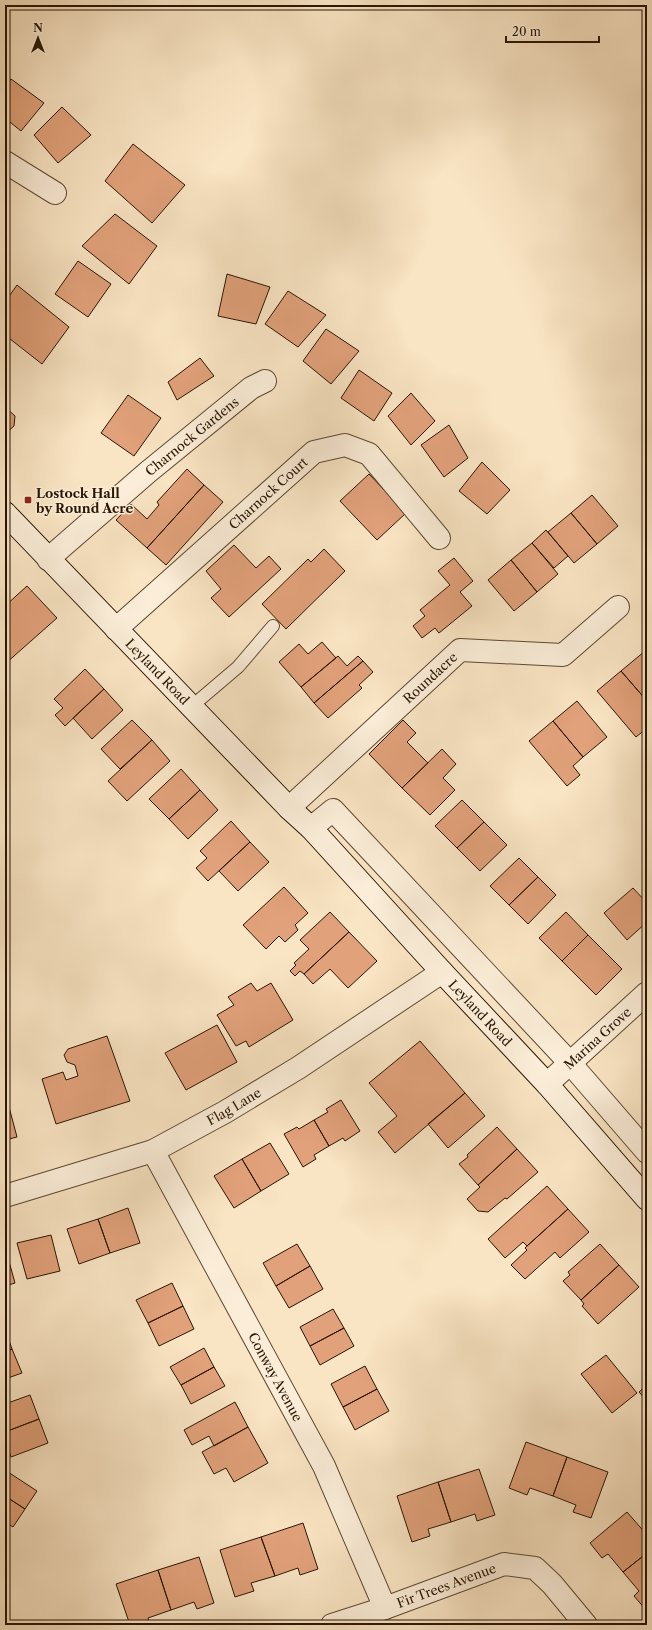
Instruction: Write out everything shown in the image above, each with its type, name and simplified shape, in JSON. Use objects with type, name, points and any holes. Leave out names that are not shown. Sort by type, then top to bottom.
[{"type":"street","points":[[5,162],[55,193]]},
{"type":"street","name":"Charnock Gardens","points":[[48,559],[154,467],[251,388],[265,381]]},
{"type":"street","name":"Charnock Court","points":[[116,629],[314,452],[345,444],[369,454],[438,538]]},
{"type":"street","name":"Leyland Road","points":[[5,513],[289,808],[311,828],[442,972],[547,1084],[647,1199]]},
{"type":"street","name":"Roundacre","points":[[289,808],[460,650],[563,655],[618,607]]},
{"type":"street","points":[[311,828],[333,810],[570,1063],[647,1152]]},
{"type":"street","name":"Flag Lane","points":[[5,1196],[152,1152],[225,1112],[292,1072],[442,972]]},
{"type":"street","name":"Marina Grove","points":[[547,1084],[647,993]]},
{"type":"street","name":"Conway Avenue","points":[[152,1152],[324,1466],[385,1608]]},
{"type":"street","name":"Fir Trees Avenue","points":[[332,1625],[385,1608],[504,1564],[535,1568],[552,1584],[586,1625]]},
{"type":"lane","points":[[191,706],[238,667],[273,626]]},
{"type":"building","points":[[11,79],[44,103],[21,131],[5,118],[5,88]]},
{"type":"building","points":[[62,107],[91,135],[58,163],[34,135]]},
{"type":"building","points":[[133,144],[185,185],[152,223],[105,181]]},
{"type":"building","points":[[115,214],[157,246],[129,284],[82,246]]},
{"type":"building","points":[[78,261],[111,284],[88,317],[55,294]]},
{"type":"building","points":[[227,274],[270,287],[256,324],[218,316]]},
{"type":"building","points":[[17,285],[69,327],[42,364],[5,335],[5,302]]},
{"type":"building","points":[[288,291],[326,315],[298,347],[265,324]]},
{"type":"building","points":[[326,329],[359,351],[331,384],[303,361]]},
{"type":"building","points":[[200,358],[214,376],[177,400],[168,382]]},
{"type":"building","points":[[359,370],[392,393],[374,421],[341,398]]},
{"type":"building","points":[[411,393],[435,421],[411,445],[388,416]]},
{"type":"building","points":[[128,395],[161,418],[134,456],[101,433]]},
{"type":"building","points":[[5,407],[15,416],[14,426],[5,434]]},
{"type":"building","points":[[449,425],[468,458],[444,477],[421,445]]},
{"type":"building","points":[[482,462],[510,490],[487,514],[459,491]]},
{"type":"building","points":[[187,469],[204,485],[147,548],[116,520],[131,504],[147,519],[159,505],[157,502]]},
{"type":"building","points":[[369,474],[406,513],[377,540],[340,501]]},
{"type":"building","points":[[204,485],[223,502],[166,565],[147,548]]},
{"type":"building","points":[[592,495],[618,526],[597,544],[571,513]]},
{"type":"building","points":[[571,513],[597,544],[574,563],[548,532]]},
{"type":"building","points":[[546,530],[568,556],[554,568],[532,543]]},
{"type":"building","points":[[532,543],[558,574],[537,592],[511,560]]},
{"type":"building","points":[[234,545],[256,568],[269,556],[281,569],[229,617],[211,598],[221,589],[206,571]]},
{"type":"building","points":[[324,549],[345,571],[286,629],[262,604],[308,559],[311,562]]},
{"type":"building","points":[[454,558],[473,581],[460,592],[472,606],[439,633],[435,628],[422,638],[413,626],[425,616],[420,610],[450,585],[438,571]]},
{"type":"building","points":[[511,560],[537,592],[514,611],[488,580]]},
{"type":"building","points":[[27,586],[57,618],[5,664],[5,606]]},
{"type":"building","points":[[322,642],[336,658],[301,687],[279,662],[299,644],[308,654]]},
{"type":"building","points":[[645,651],[647,653],[647,701],[621,671]]},
{"type":"building","points":[[338,656],[347,666],[358,656],[363,661],[314,703],[301,687]]},
{"type":"building","points":[[363,661],[373,672],[359,685],[362,688],[328,718],[314,703]]},
{"type":"building","points":[[85,669],[104,689],[65,726],[55,715],[63,708],[54,699]]},
{"type":"building","points":[[621,671],[647,701],[647,728],[636,737],[597,691]]},
{"type":"building","points":[[104,689],[123,710],[92,739],[73,718]]},
{"type":"building","points":[[577,701],[607,737],[583,757],[553,721]]},
{"type":"building","points":[[132,720],[152,740],[120,769],[101,749]]},
{"type":"building","points":[[403,720],[416,733],[407,742],[428,763],[402,788],[369,754]]},
{"type":"building","points":[[553,721],[583,757],[573,766],[580,775],[567,786],[529,741]]},
{"type":"building","points":[[152,740],[170,761],[127,801],[108,781]]},
{"type":"building","points":[[442,749],[456,764],[443,778],[455,790],[430,815],[402,788]]},
{"type":"building","points":[[181,769],[200,790],[169,819],[149,799]]},
{"type":"building","points":[[200,790],[218,810],[188,839],[169,819]]},
{"type":"building","points":[[462,800],[484,822],[457,848],[435,826]]},
{"type":"building","points":[[231,821],[250,842],[208,881],[196,868],[207,858],[200,851]]},
{"type":"building","points":[[484,822],[507,845],[480,871],[457,848]]},
{"type":"building","points":[[250,842],[269,862],[238,891],[219,871]]},
{"type":"building","points":[[519,858],[538,877],[509,905],[490,886]]},
{"type":"building","points":[[538,877],[556,895],[528,924],[509,905]]},
{"type":"building","points":[[284,887],[308,913],[295,925],[298,930],[285,942],[279,936],[266,949],[243,925]]},
{"type":"building","points":[[633,888],[647,903],[647,922],[627,940],[604,913]]},
{"type":"building","points":[[330,912],[349,932],[304,974],[300,971],[295,976],[290,971],[296,965],[294,963],[309,949],[300,940]]},
{"type":"building","points":[[566,912],[588,935],[562,961],[539,938]]},
{"type":"building","points":[[349,932],[377,961],[348,988],[330,969],[313,984],[304,974]]},
{"type":"building","points":[[588,935],[622,969],[596,995],[562,961]]},
{"type":"building","points":[[251,983],[257,991],[271,983],[293,1020],[249,1047],[246,1041],[236,1046],[217,1015],[234,1005],[228,997]]},
{"type":"building","points":[[217,1025],[237,1062],[186,1090],[165,1053]]},
{"type":"building","points":[[107,1036],[130,1101],[56,1124],[42,1079],[63,1072],[66,1080],[78,1076],[75,1065],[67,1062],[64,1055],[68,1049]]},
{"type":"building","points":[[420,1041],[465,1093],[395,1153],[378,1132],[397,1116],[369,1083]]},
{"type":"building","points":[[465,1093],[485,1116],[448,1148],[428,1124]]},
{"type":"building","points":[[341,1100],[360,1131],[345,1141],[343,1138],[329,1146],[314,1120],[328,1112],[326,1109]]},
{"type":"building","points":[[9,1107],[17,1137],[5,1140],[5,1108]]},
{"type":"building","points":[[314,1120],[329,1146],[314,1155],[316,1159],[303,1167],[284,1134],[297,1127],[299,1129]]},
{"type":"building","points":[[497,1127],[517,1149],[478,1185],[459,1164],[468,1157],[467,1155]]},
{"type":"building","points":[[270,1143],[289,1174],[261,1191],[242,1159]]},
{"type":"building","points":[[517,1149],[538,1172],[507,1199],[505,1198],[488,1212],[478,1211],[467,1199],[480,1187],[478,1185]]},
{"type":"building","points":[[242,1159],[261,1191],[234,1208],[214,1176]]},
{"type":"building","points":[[547,1186],[568,1209],[527,1246],[523,1242],[505,1258],[488,1239]]},
{"type":"building","points":[[128,1208],[140,1243],[110,1253],[98,1219]]},
{"type":"building","points":[[568,1209],[589,1232],[560,1258],[555,1252],[525,1279],[511,1265],[527,1250],[525,1248],[527,1246]]},
{"type":"building","points":[[98,1219],[110,1253],[79,1264],[67,1229]]},
{"type":"building","points":[[51,1235],[60,1271],[27,1279],[17,1243]]},
{"type":"building","points":[[297,1244],[310,1266],[276,1286],[263,1263]]},
{"type":"building","points":[[600,1244],[619,1265],[581,1300],[563,1281],[570,1275],[568,1272]]},
{"type":"building","points":[[5,1247],[15,1283],[5,1286]]},
{"type":"building","points":[[619,1265],[639,1287],[598,1324],[582,1306],[584,1304],[581,1300]]},
{"type":"building","points":[[310,1266],[323,1289],[289,1308],[276,1286]]},
{"type":"building","points":[[172,1283],[183,1306],[148,1323],[136,1300]]},
{"type":"building","points":[[183,1306],[194,1329],[159,1346],[148,1323]]},
{"type":"building","points":[[333,1309],[344,1328],[310,1346],[300,1327]]},
{"type":"building","points":[[344,1328],[354,1346],[320,1365],[310,1346]]},
{"type":"building","points":[[5,1329],[12,1349],[5,1352]]},
{"type":"building","points":[[204,1348],[214,1367],[181,1385],[170,1367]]},
{"type":"building","points":[[12,1349],[22,1373],[5,1379],[5,1352]]},
{"type":"building","points":[[606,1355],[637,1393],[612,1413],[581,1374]]},
{"type":"building","points":[[365,1366],[377,1389],[343,1407],[331,1384]]},
{"type":"building","points":[[214,1367],[225,1386],[191,1404],[181,1385]]},
{"type":"building","points":[[647,1385],[647,1401],[639,1392]]},
{"type":"building","points":[[377,1389],[389,1411],[355,1430],[343,1407]]},
{"type":"building","points":[[30,1395],[39,1419],[5,1432],[5,1404]]},
{"type":"building","points":[[235,1402],[248,1427],[214,1446],[209,1436],[192,1445],[184,1430]]},
{"type":"building","points":[[39,1419],[48,1443],[11,1457],[5,1440],[5,1432]]},
{"type":"building","points":[[248,1427],[268,1463],[234,1482],[226,1468],[214,1474],[202,1452]]},
{"type":"building","points":[[526,1442],[567,1457],[553,1496],[530,1488],[527,1495],[509,1488]]},
{"type":"building","points":[[567,1457],[608,1472],[591,1518],[573,1512],[576,1505],[553,1496]]},
{"type":"building","points":[[479,1469],[495,1515],[477,1521],[475,1514],[451,1522],[438,1482]]},
{"type":"building","points":[[5,1470],[37,1491],[25,1509],[5,1496]]},
{"type":"building","points":[[438,1482],[451,1522],[428,1529],[430,1536],[412,1542],[397,1496]]},
{"type":"building","points":[[5,1496],[25,1509],[13,1527],[5,1522]]},
{"type":"building","points":[[627,1512],[647,1535],[647,1553],[623,1572],[608,1554],[602,1558],[590,1543]]},
{"type":"building","points":[[303,1523],[318,1569],[300,1575],[298,1568],[275,1576],[261,1537]]},
{"type":"building","points":[[261,1537],[275,1576],[251,1583],[254,1591],[235,1597],[220,1550]]},
{"type":"building","points":[[647,1553],[646,1610],[634,1596],[639,1591],[623,1572]]},
{"type":"building","points":[[199,1557],[214,1603],[197,1609],[194,1602],[171,1610],[158,1570]]},
{"type":"building","points":[[158,1570],[171,1610],[148,1618],[150,1625],[130,1625],[116,1584]]},
{"type":"place","name":"Lostock Hall by Round Acre","points":[[28,500]]}]
